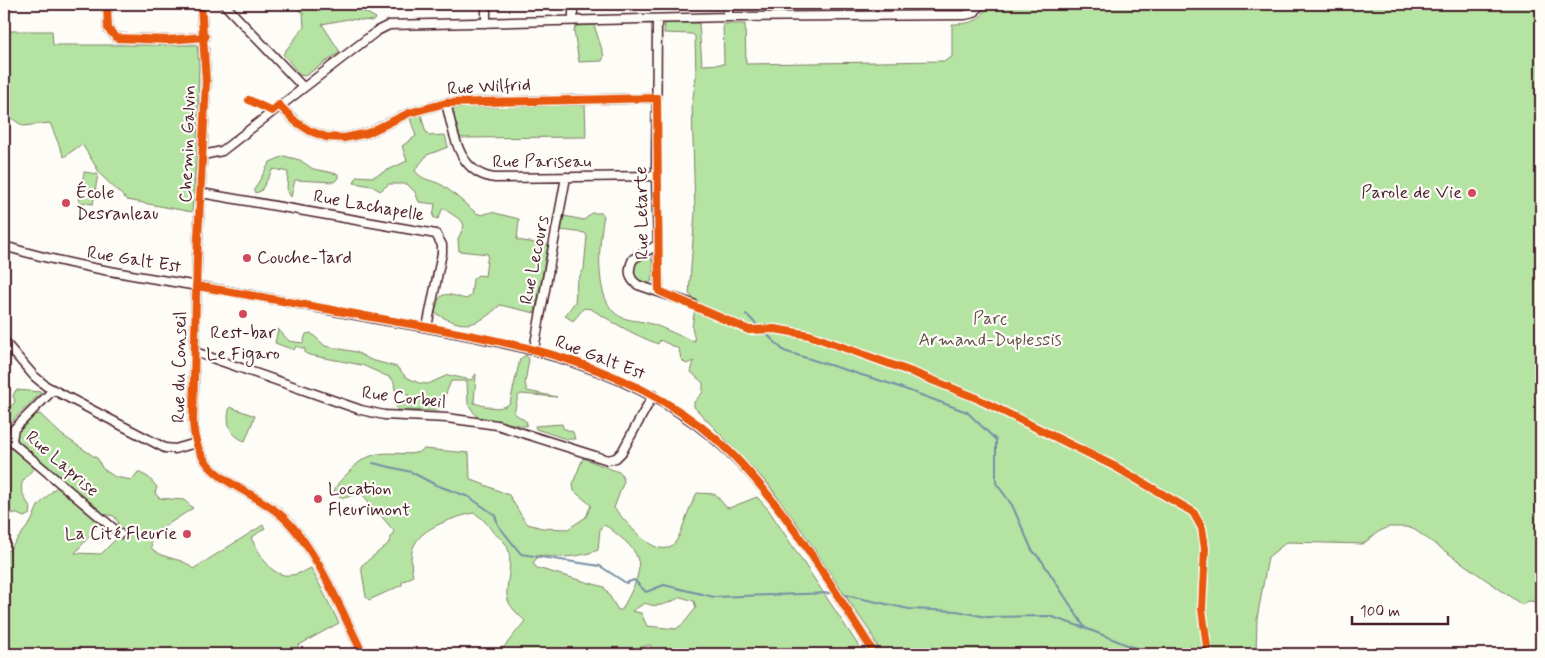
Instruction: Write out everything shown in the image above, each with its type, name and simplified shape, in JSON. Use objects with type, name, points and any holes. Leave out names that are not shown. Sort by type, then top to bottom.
[{"type":"street","points":[[107,4],[108,29],[112,35],[123,40],[205,37]]},
{"type":"street","name":"Chemin Galvin","points":[[196,286],[203,155],[205,37],[201,4]]},
{"type":"street","points":[[224,4],[302,86]]},
{"type":"street","points":[[486,4],[486,22]]},
{"type":"street","points":[[573,4],[573,20]]},
{"type":"street","points":[[728,4],[728,17]]},
{"type":"street","points":[[203,155],[222,151],[302,86],[383,27],[396,24],[728,17],[965,15],[974,12],[981,4]]},
{"type":"street","name":"Rue Letarte","points":[[657,19],[656,176],[659,291]]},
{"type":"street","name":"Rue Wilfrid","points":[[279,105],[296,122],[310,132],[326,137],[344,138],[368,133],[409,113],[446,103],[657,98]]},
{"type":"street","name":"Rue Pariseau","points":[[446,103],[459,152],[470,168],[483,175],[495,178],[656,176]]},
{"type":"street","name":"Rue Lecours","points":[[534,349],[566,177]]},
{"type":"street","name":"Rue Lachapelle","points":[[202,193],[436,234],[442,245],[427,327]]},
{"type":"street","name":"Rue Letarte","points":[[657,245],[633,259],[629,269],[635,283],[693,304]]},
{"type":"street","name":"Rue Galt Est","points":[[4,246],[80,267],[427,327],[534,349],[601,371],[652,395],[713,438],[748,471],[780,510],[875,654]]},
{"type":"street","name":"Rue du Conseil","points":[[196,286],[193,419],[196,443],[200,453],[213,471],[273,509],[293,527],[309,551],[363,654]]},
{"type":"street","points":[[4,341],[34,376],[53,390],[165,448],[174,449],[196,443]]},
{"type":"street","name":"Rue Corbeil","points":[[195,352],[361,410],[384,415],[447,418],[497,425],[601,458],[612,459],[622,452],[652,395]]},
{"type":"street","name":"Rue Laprise","points":[[53,390],[14,429],[12,440],[14,444],[120,534]]},
{"type":"green space","points":[[292,4],[350,4],[376,18],[373,21],[348,19],[322,24],[340,52],[305,76],[300,75],[283,54],[304,27],[303,13]]},
{"type":"green space","name":"Parc Armand-Duplessis","points":[[988,4],[1541,4],[1541,602],[1528,601],[1522,605],[1415,530],[1407,527],[1389,527],[1378,532],[1363,544],[1287,542],[1268,557],[1257,619],[1256,654],[881,654],[871,633],[769,485],[694,407],[694,402],[703,392],[703,383],[691,372],[694,361],[686,364],[681,359],[679,349],[660,340],[658,344],[640,336],[591,309],[584,308],[573,321],[565,316],[575,302],[577,281],[584,269],[587,236],[585,233],[561,230],[564,216],[584,220],[592,213],[602,213],[604,216],[600,267],[601,281],[608,305],[622,318],[654,325],[695,341],[692,327],[696,301],[689,294],[695,212],[692,105],[696,76],[695,36],[692,34],[664,33],[665,23],[699,23],[702,65],[724,64],[723,24],[745,24],[746,64],[945,61],[952,57],[952,24],[974,21],[982,15]]},
{"type":"green space","points":[[594,25],[604,56],[602,61],[579,62],[574,31],[576,26]]},
{"type":"green space","points":[[4,31],[52,31],[53,45],[197,45],[199,63],[197,150],[192,212],[127,200],[101,175],[82,144],[64,157],[50,123],[23,126],[4,113]]},
{"type":"green space","points":[[585,103],[586,137],[459,138],[452,111],[455,106]]},
{"type":"green space","points":[[421,114],[425,130],[429,136],[445,135],[448,147],[427,155],[415,170],[417,173],[423,178],[442,185],[476,213],[482,215],[491,212],[519,219],[517,240],[548,245],[535,313],[500,305],[477,322],[462,324],[435,313],[441,296],[448,295],[466,299],[471,296],[473,279],[478,275],[485,276],[488,254],[459,251],[458,239],[464,226],[462,221],[443,208],[438,219],[433,217],[435,204],[419,202],[415,192],[407,184],[389,184],[380,191],[372,186],[354,183],[357,176],[373,177],[407,161],[402,146],[416,136],[410,118]]},
{"type":"green space","points":[[284,156],[300,160],[313,169],[338,174],[338,178],[334,182],[295,180],[291,197],[287,190],[288,172],[273,169],[261,191],[255,193],[254,190],[270,162]]},
{"type":"green space","points":[[84,172],[98,174],[93,204],[79,202]]},
{"type":"green space","points":[[645,256],[651,258],[654,265],[651,282],[647,284],[637,281],[633,272],[634,262]]},
{"type":"green space","points":[[278,329],[289,341],[303,343],[306,334],[311,333],[325,346],[356,352],[371,360],[397,367],[406,377],[419,383],[428,384],[448,375],[471,380],[476,374],[474,403],[492,408],[506,406],[510,403],[520,359],[526,355],[529,359],[525,383],[527,391],[557,397],[521,394],[518,396],[514,413],[527,422],[526,426],[477,417],[468,404],[467,381],[451,381],[439,411],[397,410],[396,407],[408,403],[410,396],[395,390],[394,382],[391,378],[362,365],[309,355],[305,353],[305,349],[296,346],[294,350],[275,343]]},
{"type":"green space","points":[[16,390],[42,392],[11,422],[4,424],[4,414],[15,402],[13,395]]},
{"type":"green space","points":[[230,407],[255,416],[245,441],[236,436],[230,428],[228,418]]},
{"type":"green space","points":[[40,414],[62,435],[98,459],[102,468],[115,477],[132,480],[138,472],[148,477],[157,487],[155,493],[159,498],[184,500],[193,508],[150,536],[152,549],[157,553],[185,562],[193,569],[263,525],[265,528],[251,538],[268,565],[274,571],[289,575],[311,568],[339,623],[299,645],[296,650],[298,654],[4,654],[4,553],[9,550],[31,522],[38,506],[62,481],[40,462],[24,479],[22,484],[23,493],[31,509],[30,514],[24,517],[15,513],[4,516],[4,443],[35,415]],"holes":[[[103,514],[114,516],[118,522],[121,534],[101,554],[75,553],[97,527],[98,521]]]},
{"type":"green space","points":[[562,424],[563,428],[573,432],[575,439],[566,439],[536,429],[535,426]]},
{"type":"green space","points":[[424,449],[469,453],[470,479],[509,495],[528,524],[542,528],[568,529],[586,517],[591,505],[574,491],[573,483],[583,458],[621,473],[624,481],[614,508],[645,540],[654,546],[664,548],[672,545],[679,536],[697,493],[715,494],[729,508],[757,497],[768,509],[864,654],[655,654],[650,645],[626,651],[625,654],[490,654],[504,647],[525,621],[514,610],[507,596],[510,561],[508,548],[485,521],[474,513],[442,523],[426,532],[416,542],[411,554],[413,576],[402,582],[402,585],[369,600],[366,597],[361,566],[388,544],[394,531],[362,494],[344,498],[334,492],[341,480],[359,462],[370,456],[390,453],[417,453]],"holes":[[[603,525],[611,529],[629,545],[636,554],[638,562],[636,580],[622,610],[618,610],[604,587],[537,568],[533,563],[539,555],[569,557],[598,550],[600,529]],[[681,597],[694,601],[696,608],[684,623],[676,629],[647,626],[641,613],[632,611],[645,603],[659,605]]]},
{"type":"waterway","points":[[746,314],[784,351],[891,384],[967,412],[996,440],[996,483],[1012,505],[1032,550],[1042,561],[1085,628]]},
{"type":"waterway","points":[[373,463],[411,472],[436,485],[469,497],[495,515],[498,525],[521,554],[600,566],[626,583],[634,580],[646,592],[664,585],[714,597],[833,593]]},
{"type":"waterway","points":[[840,594],[909,609],[957,611],[986,617],[1049,616],[1150,654]]},
{"type":"cycle path","points":[[107,4],[108,29],[117,38],[168,40],[205,37]]},
{"type":"cycle path","points":[[201,4],[206,82],[197,258],[193,419],[196,440],[202,456],[212,468],[224,478],[268,505],[295,530],[328,581],[363,654]]},
{"type":"cycle path","points":[[249,100],[272,111],[279,105],[296,122],[310,131],[326,137],[344,138],[368,133],[409,113],[446,103],[657,98],[659,291],[749,330],[775,329],[809,335],[912,372],[974,397],[1116,467],[1193,512],[1202,528],[1205,549],[1202,609],[1208,654]]},
{"type":"cycle path","points":[[196,286],[429,327],[523,347],[569,360],[613,376],[656,397],[695,422],[732,454],[753,477],[809,551],[875,654]]},
{"type":"place","name":"Parole de Vie","points":[[1472,193]]},
{"type":"place","name":"École Desranleau","points":[[66,203]]},
{"type":"place","name":"Couche-Tard","points":[[247,258]]},
{"type":"place","name":"Rest-bar Le Figaro","points":[[243,314]]},
{"type":"place","name":"Location Fleurimont","points":[[318,499]]},
{"type":"place","name":"La Cité Fleurie","points":[[187,534]]}]
